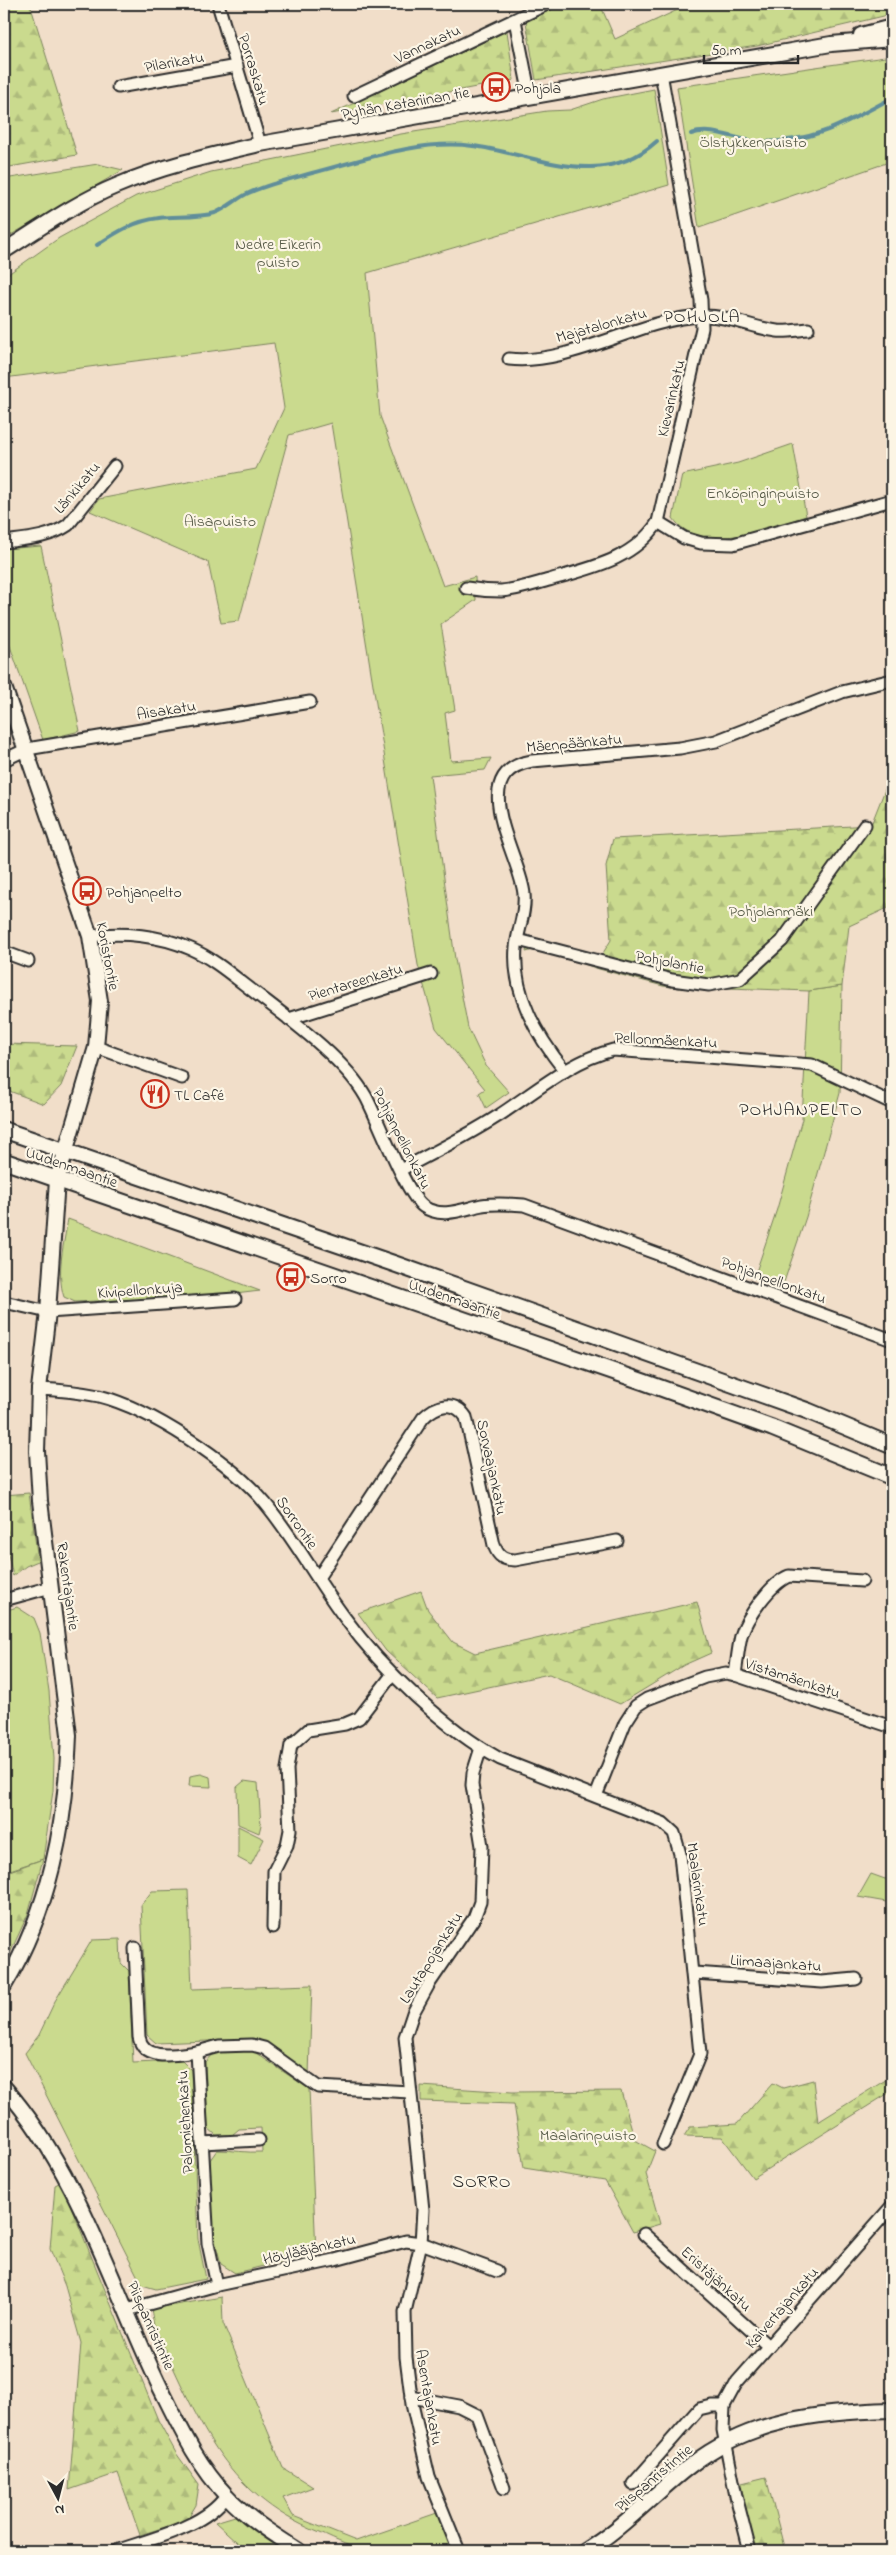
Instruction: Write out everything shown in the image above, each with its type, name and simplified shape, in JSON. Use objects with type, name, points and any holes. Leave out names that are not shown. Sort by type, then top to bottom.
[{"type":"main road","name":"Uudenmaantie","points":[[4,1130],[404,1267],[808,1411],[892,1446]]},
{"type":"main road","name":"Uudenmaantie","points":[[4,1161],[772,1428],[888,1477]]},
{"type":"street","name":"Porraskatu","points":[[218,4],[260,144]]},
{"type":"street","name":"Vannakatu","points":[[354,96],[547,4]]},
{"type":"street","points":[[514,20],[530,96]]},
{"type":"street","name":"Pyhän Katariinan tie","points":[[831,44],[892,26]]},
{"type":"street","name":"Pyhän Katariinan tie","points":[[4,251],[77,206],[116,186],[174,166],[260,144],[831,44],[892,39]]},
{"type":"street","name":"Pilarikatu","points":[[118,87],[237,66]]},
{"type":"street","name":"Kievarinkatu","points":[[466,588],[500,591],[515,589],[611,561],[638,546],[658,522],[700,345],[702,316],[661,73]]},
{"type":"street","name":"Majatalonkatu","points":[[509,358],[538,359],[673,321],[702,316],[732,319],[776,331],[808,329]]},
{"type":"street","name":"Länkikatu","points":[[4,542],[48,535],[59,531],[68,524],[115,466]]},
{"type":"street","points":[[658,522],[684,538],[701,543],[733,544],[892,500]]},
{"type":"street","name":"Mäenpäänkatu","points":[[565,1071],[531,1021],[517,972],[518,940],[524,895],[501,821],[499,805],[503,779],[510,769],[518,763],[680,748],[716,741],[842,692],[892,680]]},
{"type":"street","name":"Koristontie","points":[[4,687],[90,936],[100,1001],[96,1047],[57,1180]]},
{"type":"street","name":"Aisakatu","points":[[4,760],[27,749],[310,702]]},
{"type":"street","name":"Pohjolantie","points":[[518,940],[672,980],[709,985],[740,980],[782,941],[840,863],[865,825]]},
{"type":"street","name":"Pohjanpellonkatu","points":[[90,936],[124,934],[172,942],[190,949],[222,968],[289,1018],[357,1083],[415,1200],[431,1211],[453,1212],[496,1204],[524,1206],[892,1340]]},
{"type":"street","points":[[4,952],[28,961]]},
{"type":"street","name":"Pientareenkatu","points":[[289,1018],[431,974]]},
{"type":"street","points":[[96,1047],[182,1078]]},
{"type":"street","name":"Pellonmäenkatu","points":[[400,1170],[496,1118],[565,1071],[596,1055],[614,1050],[795,1062],[812,1066],[892,1103]]},
{"type":"street","name":"Rakentajantie","points":[[4,1986],[21,1957],[40,1914],[54,1867],[63,1820],[69,1735],[39,1481],[39,1389],[48,1312],[57,1180]]},
{"type":"street","name":"Kivipellonkuja","points":[[4,1302],[48,1312],[235,1299]]},
{"type":"street","name":"Sorrontie","points":[[39,1389],[100,1396],[134,1408],[211,1456],[247,1484],[265,1503],[345,1619],[392,1675],[481,1748]]},
{"type":"street","name":"Sorvaajankatu","points":[[318,1578],[423,1418],[431,1410],[441,1406],[452,1405],[461,1409],[466,1417],[494,1545],[500,1557],[507,1560],[515,1560],[617,1541]]},
{"type":"street","points":[[735,1675],[744,1629],[766,1596],[780,1580],[789,1576],[862,1581]]},
{"type":"street","points":[[4,1600],[51,1587]]},
{"type":"street","name":"Vistamäenkatu","points":[[596,1796],[625,1723],[636,1706],[646,1700],[705,1677],[726,1673],[735,1675],[892,1727]]},
{"type":"street","points":[[273,1927],[274,1871],[288,1841],[290,1830],[287,1769],[291,1745],[308,1730],[345,1724],[359,1718],[392,1675]]},
{"type":"street","name":"Maalarinkatu","points":[[481,1748],[523,1769],[663,1823],[674,1833],[680,1854],[694,1973],[700,2058],[663,2144]]},
{"type":"street","name":"Lautapojankatu","points":[[421,2244],[423,2194],[405,2043],[408,2025],[429,1984],[474,1918],[480,1902],[482,1846],[472,1785],[473,1773],[481,1748]]},
{"type":"street","name":"Palomiehenkatu","points":[[135,1948],[140,2037],[143,2047],[153,2054],[169,2055],[197,2052],[208,2243],[217,2285]]},
{"type":"street","name":"Liimaajankatu","points":[[694,1973],[822,1982],[856,1979]]},
{"type":"street","points":[[197,2052],[219,2046],[252,2045],[264,2048],[318,2087],[410,2092]]},
{"type":"street","name":"Piispanristintie","points":[[4,2087],[41,2134],[71,2184],[154,2372],[190,2447],[226,2496],[255,2521],[299,2551]]},
{"type":"street","points":[[202,2143],[259,2140]]},
{"type":"street","name":"Kaivertajankatu","points":[[724,2406],[737,2382],[892,2206]]},
{"type":"street","name":"Eristäjänkatu","points":[[644,2234],[768,2346]]},
{"type":"street","name":"Höylääjänkatu","points":[[127,2310],[217,2285],[335,2260],[406,2241],[421,2244],[497,2271]]},
{"type":"street","name":"Asentajankatu","points":[[421,2244],[405,2312],[404,2336],[411,2397],[429,2477],[459,2551]]},
{"type":"street","points":[[411,2397],[459,2406],[476,2415],[504,2488]]},
{"type":"street","points":[[633,2484],[699,2409],[724,2406],[726,2443],[736,2496],[750,2551]]},
{"type":"street","name":"Piispanristintie","points":[[586,2551],[631,2519],[690,2465],[726,2443],[776,2422],[794,2418],[836,2412],[892,2410]]},
{"type":"street","points":[[116,2551],[195,2522],[218,2508],[226,2496]]},
{"type":"green space","points":[[4,4],[30,4],[77,155],[4,168]]},
{"type":"green space","points":[[563,4],[600,4],[615,39],[684,7],[683,4],[892,4],[892,14],[757,46],[536,80],[526,22]]},
{"type":"green space","points":[[507,31],[514,80],[331,114]]},
{"type":"green space","name":"Ölstykkenpuisto","points":[[892,56],[892,161],[699,228],[677,87]]},
{"type":"green space","name":"Nedre Eikerin puisto","points":[[654,89],[669,185],[367,273],[380,416],[443,586],[475,577],[476,600],[441,624],[455,710],[445,713],[451,761],[491,758],[485,770],[430,775],[455,959],[468,1028],[486,1066],[509,1092],[486,1108],[479,1093],[485,1089],[436,1028],[418,965],[331,423],[289,435],[239,621],[221,623],[208,562],[90,511],[99,499],[256,469],[284,408],[274,343],[4,378],[4,277],[59,238],[136,196],[211,172],[401,134],[547,111],[570,110],[603,99]]},
{"type":"green space","points":[[98,164],[123,170],[4,239],[4,179]]},
{"type":"green space","name":"Enköpinginpuisto","points":[[793,444],[806,516],[755,532],[717,537],[700,536],[685,530],[673,518],[682,475],[738,463]]},
{"type":"green space","points":[[41,546],[80,731],[43,740],[4,629],[4,549]]},
{"type":"green space","name":"Pohjolanmäki","points":[[888,782],[892,784],[892,906],[849,926],[842,986],[809,991],[728,988],[699,990],[663,986],[599,969],[537,949],[526,952],[529,937],[600,958],[611,940],[606,866],[613,839],[871,825]]},
{"type":"green space","points":[[842,986],[840,1093],[806,1217],[782,1288],[754,1278],[777,1209],[802,1119],[809,991]]},
{"type":"green space","points":[[4,1044],[77,1046],[61,1086],[44,1104],[4,1089]]},
{"type":"green space","points":[[68,1219],[260,1291],[227,1295],[75,1302],[64,1297],[61,1278],[61,1258]]},
{"type":"green space","points":[[29,1493],[38,1561],[26,1566],[13,1576],[4,1537],[4,1495]]},
{"type":"green space","points":[[421,1591],[428,1610],[453,1642],[475,1653],[697,1602],[711,1653],[684,1665],[620,1704],[549,1674],[437,1698],[386,1651],[358,1613]]},
{"type":"green space","points":[[17,1607],[34,1618],[40,1633],[49,1691],[54,1759],[53,1791],[43,1859],[4,1872],[4,1611]]},
{"type":"green space","points":[[201,1774],[210,1777],[211,1787],[189,1786],[190,1776]]},
{"type":"green space","points":[[244,1781],[258,1783],[261,1825],[259,1833],[238,1824],[237,1787]]},
{"type":"green space","points":[[238,1826],[264,1839],[251,1865],[238,1858]]},
{"type":"green space","points":[[43,1859],[28,1914],[4,1966],[4,1873]]},
{"type":"green space","points":[[871,1874],[885,1879],[892,1877],[892,1903],[858,1897]]},
{"type":"green space","points":[[188,1890],[192,1989],[312,1985],[309,2075],[259,2039],[156,2043],[147,2035],[141,1905],[152,1891]]},
{"type":"green space","points":[[120,1939],[121,1963],[129,1971],[133,2063],[182,2061],[191,2070],[198,2239],[206,2279],[156,2289],[142,2285],[25,2053],[39,2035],[55,2001],[92,1940]]},
{"type":"green space","points":[[253,2051],[309,2089],[316,2253],[235,2273],[221,2264],[213,2233],[210,2160],[217,2150],[262,2152],[261,2128],[239,2129],[232,2135],[216,2135],[208,2128],[205,2062],[214,2052]]},
{"type":"green space","points":[[892,2076],[892,2091],[753,2178],[722,2137],[684,2136],[690,2127],[737,2124],[773,2083],[783,2088],[813,2080],[818,2122]]},
{"type":"green space","name":"Maalarinpuisto","points":[[421,2086],[512,2092],[621,2091],[635,2140],[655,2151],[646,2174],[660,2224],[633,2232],[605,2181],[524,2168],[514,2104],[421,2101]]},
{"type":"green space","points":[[61,2182],[158,2420],[176,2453],[199,2485],[196,2505],[187,2520],[140,2535],[118,2473],[69,2490],[81,2343],[65,2286],[50,2249],[55,2185]]},
{"type":"green space","points":[[222,2297],[223,2323],[283,2468],[313,2487],[283,2498],[293,2516],[356,2541],[437,2513],[454,2551],[380,2552],[351,2546],[286,2516],[258,2496],[235,2474],[216,2448],[184,2391],[154,2326],[151,2309]]},
{"type":"green space","points":[[766,2477],[785,2551],[754,2551],[738,2484]]},
{"type":"green space","points":[[235,2516],[288,2551],[247,2551],[215,2522]]},
{"type":"waterway","points":[[691,134],[700,132],[718,133],[762,142],[799,138],[830,129],[892,98]]},
{"type":"waterway","points":[[97,245],[134,224],[150,219],[208,215],[215,213],[246,194],[267,186],[373,156],[413,148],[433,145],[473,146],[567,166],[591,167],[613,164],[636,156],[657,141]]},
{"type":"place","name":"Pohjola","points":[[496,87]]},
{"type":"place","name":"Pohjanpelto","points":[[87,891]]},
{"type":"place","name":"TL Café","points":[[155,1094]]},
{"type":"place","name":"Sorro","points":[[291,1277]]},
{"type":"district","name":"POHJOLA","points":[[702,316]]},
{"type":"district","name":"POHJANPELTO","points":[[801,1109]]},
{"type":"district","name":"SORRO","points":[[482,2181]]},
{"type":"park label","name":"Aisapuisto","points":[[220,520]]}]
